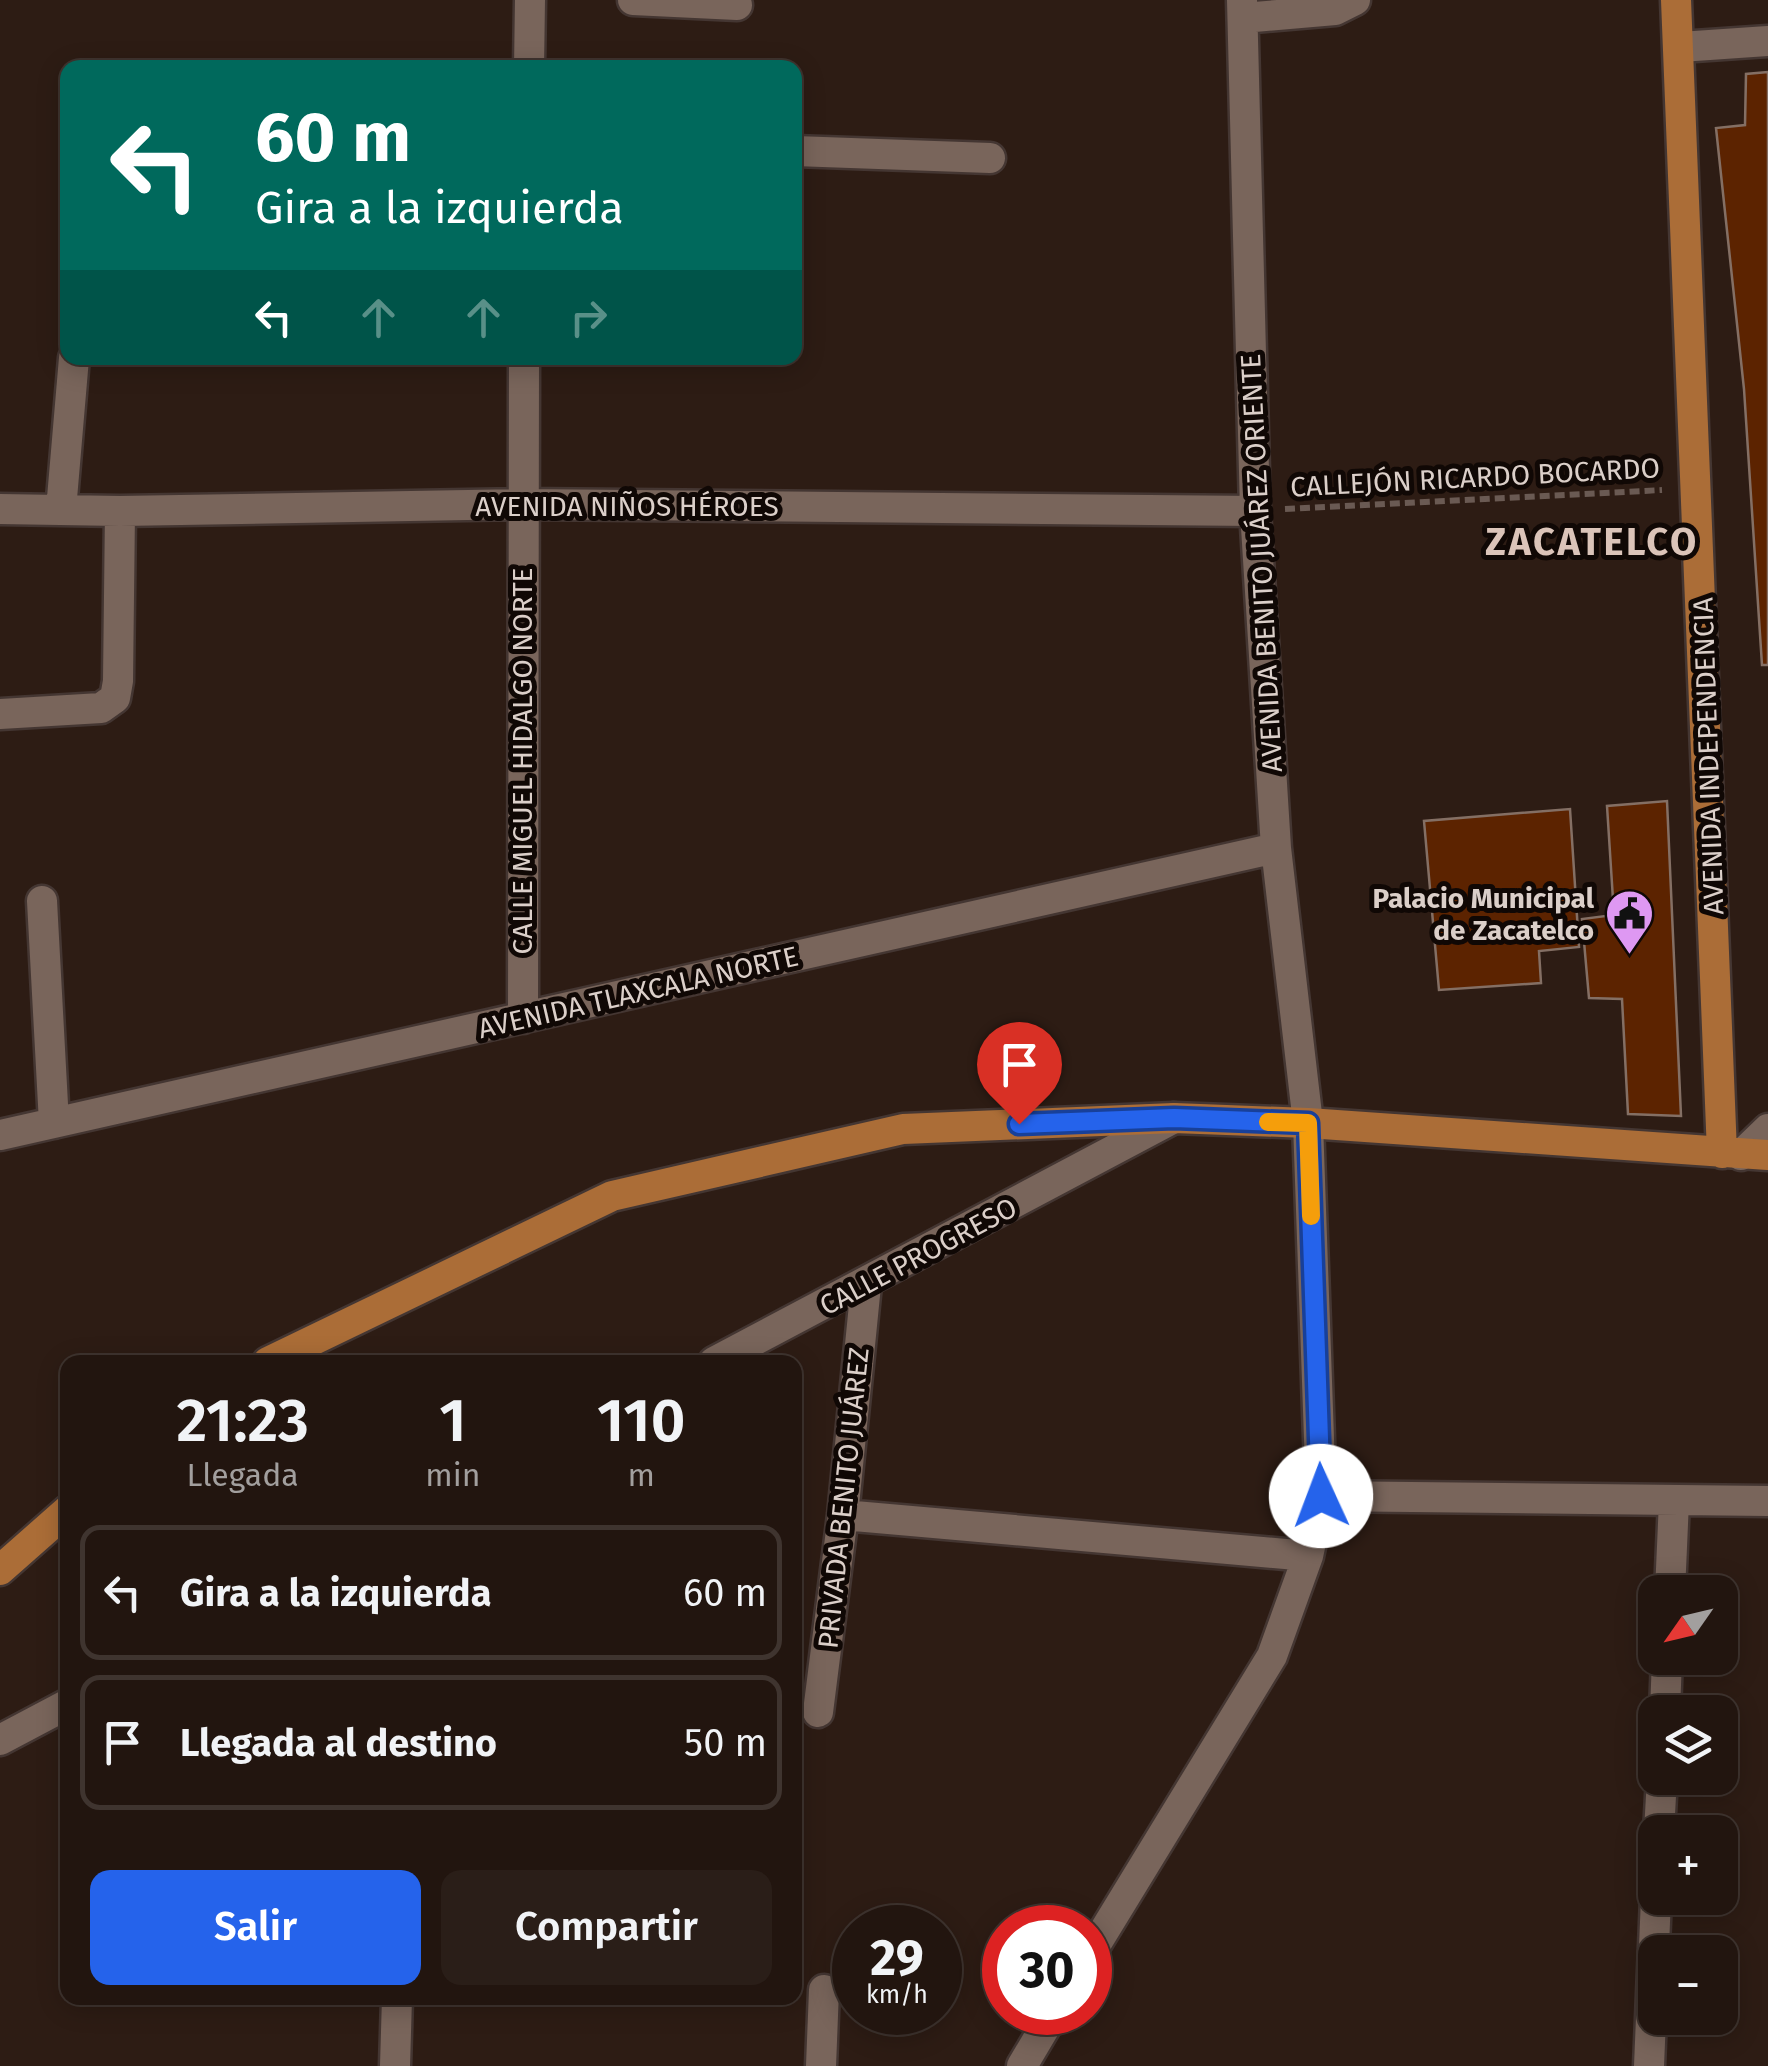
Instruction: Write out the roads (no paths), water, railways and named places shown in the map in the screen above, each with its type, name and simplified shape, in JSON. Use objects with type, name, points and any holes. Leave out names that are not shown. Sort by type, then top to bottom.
[{"type":"main road","name":"AVENIDA INDEPENDENCIA","points":[[1676,0],[1698,488],[1744,1155]]},
{"type":"main road","points":[[283,1355],[612,1196],[903,1128],[1174,1118],[1308,1123],[1744,1155]]},
{"type":"main road","points":[[0,1570],[60,1516]]},
{"type":"street","points":[[529,60],[530,0]]},
{"type":"street","points":[[634,0],[738,4]]},
{"type":"street","points":[[1242,9],[1335,10],[1355,0]]},
{"type":"street","name":"AVENIDA BENITO JUÁREZ ORIENTE","points":[[1112,1918],[1272,1656],[1308,1556],[1321,1496],[1308,1123],[1276,848],[1254,511],[1242,9]]},
{"type":"street","points":[[1680,47],[1768,40]]},
{"type":"street","points":[[802,151],[990,158]]},
{"type":"street","points":[[62,510],[73,365]]},
{"type":"street","name":"CALLE MIGUEL HIDALGO NORTE","points":[[523,1018],[524,365]]},
{"type":"street","name":"AVENIDA NIÑOS HÉROES","points":[[0,509],[120,511],[522,504],[1254,511]]},
{"type":"street","points":[[0,714],[68,713],[101,708],[115,698],[120,511]]},
{"type":"street","name":"AVENIDA TLAXCALA NORTE","points":[[0,1136],[1276,848]]},
{"type":"street","points":[[42,901],[54,1123]]},
{"type":"street","name":"CALLE PROGRESO","points":[[728,1355],[866,1285],[1174,1118]]},
{"type":"street","points":[[1744,1155],[1768,1129]]},
{"type":"street","name":"PRIVADA BENITO JUÁREZ","points":[[818,1712],[866,1285]]},
{"type":"street","points":[[1321,1496],[1768,1501]]},
{"type":"street","points":[[1671,1575],[1674,1500]]},
{"type":"street","points":[[843,1515],[1308,1556]]},
{"type":"street","points":[[0,1740],[60,1708]]},
{"type":"street","points":[[1649,2066],[1655,1915]]},
{"type":"street","points":[[822,2066],[824,1990]]},
{"type":"street","points":[[395,2066],[397,2005]]},
{"type":"street","points":[[1022,2066],[1040,2035]]},
{"type":"place","name":"Palacio Municipal de Zacatelco","points":[[1629,956]]},
{"type":"district","name":"ZACATELCO","points":[[1592,542]]}]
